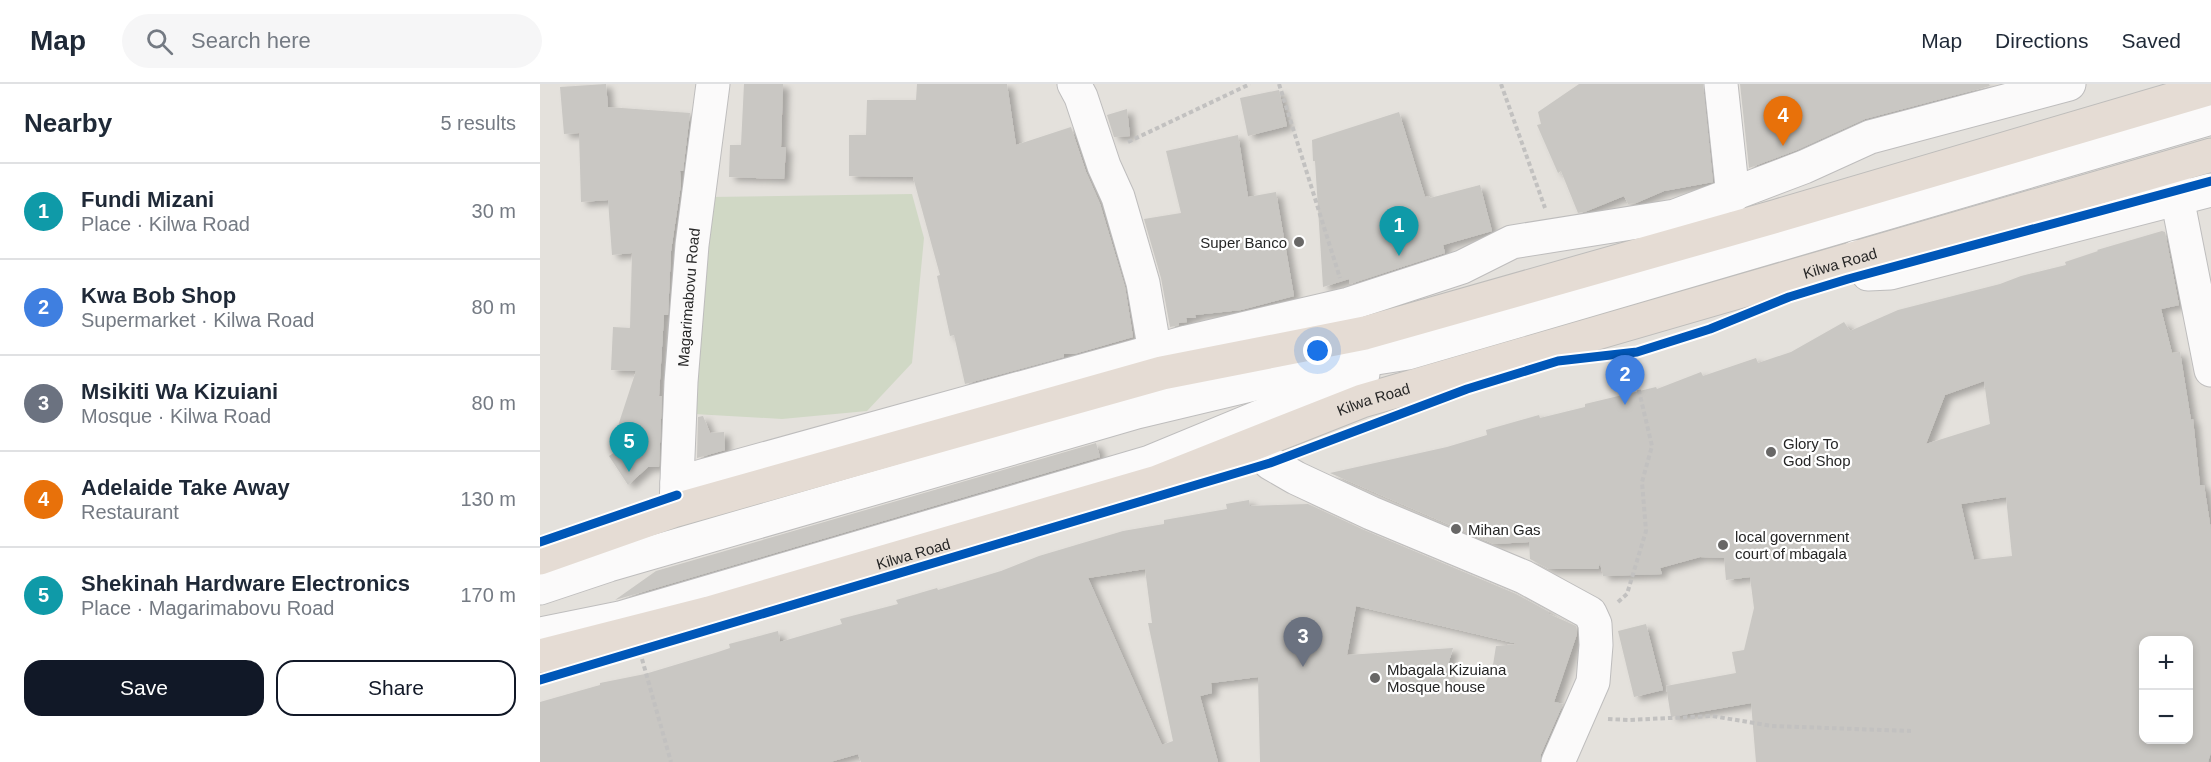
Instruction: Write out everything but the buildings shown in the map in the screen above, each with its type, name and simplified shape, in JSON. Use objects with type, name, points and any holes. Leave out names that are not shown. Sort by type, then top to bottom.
[{"type":"highway","points":[[540,558],[676,497],[1158,362],[1365,333],[1777,216],[2211,88]]},
{"type":"highway","name":"Kilwa Road","points":[[540,656],[709,613],[1156,482],[1362,401],[1626,347],[1856,256],[2211,155]]},
{"type":"street","name":"Magarimabovu Road","points":[[676,497],[681,382],[692,245],[713,84]]},
{"type":"street","points":[[1074,84],[1081,97],[1100,156],[1118,197],[1143,283],[1158,362],[1295,315],[1349,304],[1462,267],[1512,242],[1675,216],[1733,196],[1870,137],[2069,84]]},
{"type":"street","points":[[1721,84],[1733,196]]},
{"type":"street","points":[[540,588],[609,565],[1137,412],[1338,364],[1408,353],[2211,118]]},
{"type":"street","points":[[2171,166],[2211,370]]},
{"type":"street","points":[[1856,256],[1868,274],[1890,273],[2211,190]]},
{"type":"street","points":[[540,634],[620,618],[1150,462],[1340,384],[1408,353]]},
{"type":"street","points":[[1253,445],[1270,463],[1296,478],[1371,513],[1524,577],[1590,613],[1595,624],[1596,645],[1593,682],[1558,762]]},
{"type":"path","points":[[1100,156],[1250,84]]},
{"type":"path","points":[[1279,84],[1349,304]]},
{"type":"path","points":[[1501,84],[1555,236]]},
{"type":"path","points":[[1595,624],[1627,594],[1646,531],[1642,482],[1652,446],[1626,347]]},
{"type":"path","points":[[641,656],[671,762]]},
{"type":"path","points":[[1577,717],[1628,720],[1712,716],[1772,726],[1911,731]]},
{"type":"green space","points":[[912,194],[924,238],[912,363],[867,411],[782,419],[694,414],[710,197]]},
{"type":"cycle path","points":[[540,680],[1270,463],[1467,389],[1558,361],[1637,352],[1710,329],[1789,297],[1848,279],[2211,181]]},
{"type":"cycle path","points":[[540,542],[677,495]]},
{"type":"place","name":"Adelaide Take Away","points":[[1783,146]]},
{"type":"place","name":"Super Banco","points":[[1299,242]]},
{"type":"place","name":"Fundi Mizani","points":[[1399,256]]},
{"type":"place","name":"Kwa Bob Shop","points":[[1625,405]]},
{"type":"place","name":"Glory To God Shop","points":[[1771,452]]},
{"type":"place","name":"Shekinah Hardware Electronics","points":[[629,472]]},
{"type":"place","name":"Mihan Gas","points":[[1456,529]]},
{"type":"place","name":"local government court of mbagala","points":[[1723,545]]},
{"type":"place","name":"Msikiti Wa Kizuiani","points":[[1303,667]]},
{"type":"place","name":"Mbagala Kizuiana Mosque house","points":[[1375,678]]}]
